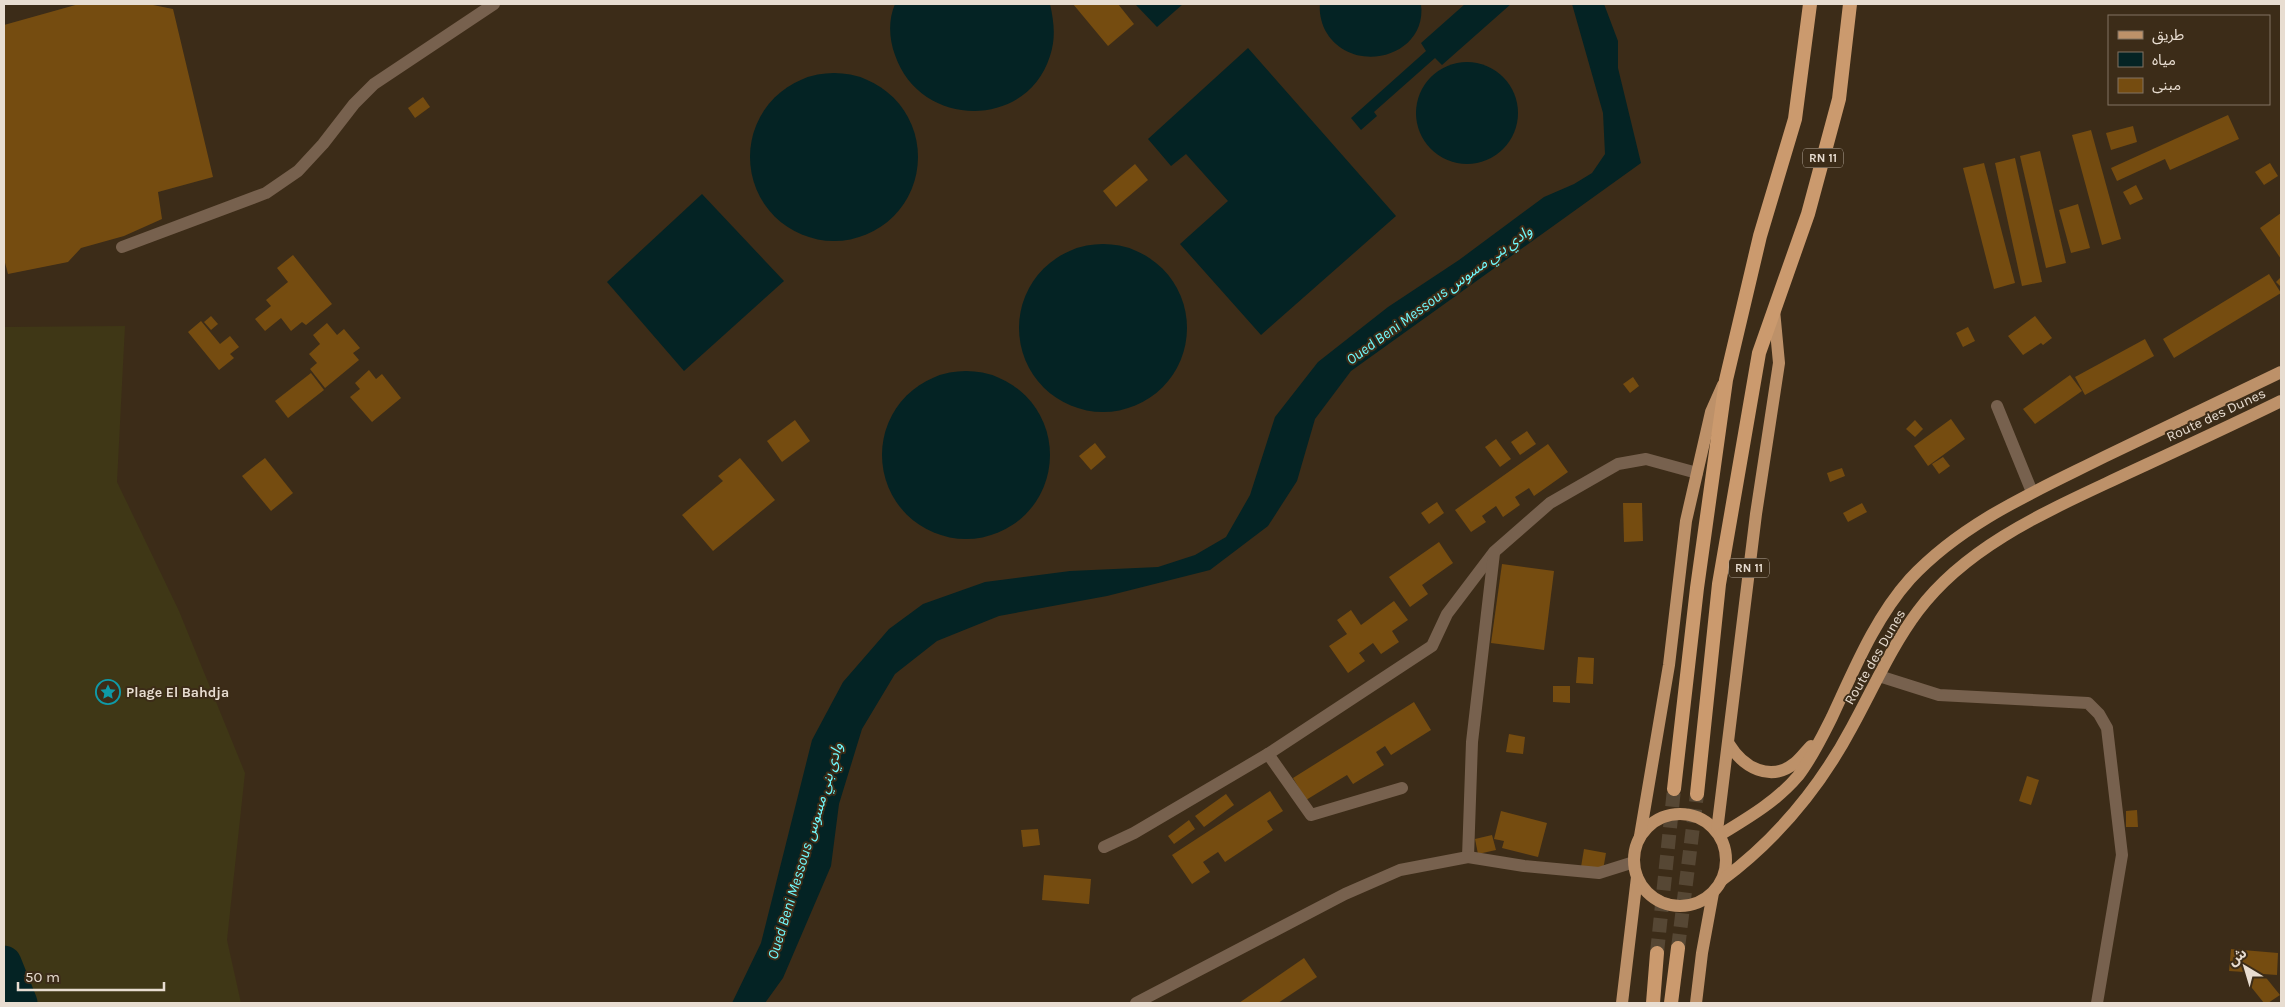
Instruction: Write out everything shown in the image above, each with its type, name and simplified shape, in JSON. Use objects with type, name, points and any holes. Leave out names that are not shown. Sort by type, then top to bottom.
[{"type":"highway","name":"RN 11","points":[[1674,789],[1697,588],[1726,380],[1760,236],[1795,118],[1810,4]]},
{"type":"highway","name":"RN 11","points":[[1697,794],[1719,584],[1759,353],[1808,214],[1839,99],[1850,4]]},
{"type":"highway","points":[[1671,1003],[1678,948]]},
{"type":"highway","points":[[1653,1003],[1657,952]]},
{"type":"main road","name":"RN 11","points":[[1719,833],[1756,514],[1779,363],[1774,306]]},
{"type":"main road","name":"Route des Dunes","points":[[1719,833],[1762,808],[1787,787],[1808,762],[1888,608],[1910,580],[1944,547],[1991,515],[2032,492],[2281,372]]},
{"type":"main road","name":"RN 11","points":[[1640,836],[1669,665],[1686,521],[1711,412],[1726,380]]},
{"type":"main road","name":"Route des Dunes","points":[[1722,880],[1767,842],[1820,781],[1918,611],[1948,577],[1996,542],[2045,512],[2281,401]]},
{"type":"main road","points":[[1728,744],[1736,756],[1747,765],[1759,771],[1771,772],[1783,770],[1794,764],[1822,736]]},
{"type":"main road","points":[[1622,1003],[1637,877],[1634,862],[1635,848],[1640,836],[1656,821],[1677,813],[1699,818],[1719,833],[1726,850],[1727,865],[1722,880],[1713,892],[1701,901],[1686,906],[1671,905],[1656,900],[1645,890],[1637,877]]},
{"type":"main road","points":[[1696,1003],[1702,953],[1713,892]]},
{"type":"street","points":[[122,247],[266,193],[298,171],[354,104],[374,84],[494,4]]},
{"type":"street","points":[[1997,406],[2032,492]]},
{"type":"street","points":[[1104,847],[1134,833],[1268,754],[1432,646],[1447,614],[1494,552],[1550,503],[1618,464],[1646,459],[1697,473]]},
{"type":"street","points":[[1468,857],[1472,742],[1494,552]]},
{"type":"street","points":[[1879,676],[1939,695],[2088,703],[2099,714],[2107,728],[2122,855],[2097,1003]]},
{"type":"street","points":[[1268,754],[1310,814],[1402,788]]},
{"type":"street","points":[[1136,1003],[1354,890],[1400,870],[1468,857],[1524,866],[1599,873],[1634,862]]},
{"type":"sand","name":"Plage El Bahdja","points":[[125,326],[117,482],[179,611],[245,773],[227,940],[241,1003],[4,1003],[4,327]]},
{"type":"water","points":[[895,4],[1050,4],[1054,30],[1050,56],[1038,80],[1020,97],[997,108],[973,111],[949,107],[927,97],[908,79],[895,55],[891,43],[890,29],[891,16]]},
{"type":"water","points":[[1135,4],[1183,4],[1157,27]]},
{"type":"water","points":[[1320,4],[1421,4],[1420,23],[1412,37],[1400,48],[1385,55],[1368,57],[1352,53],[1337,45],[1325,30],[1321,20]]},
{"type":"water","points":[[1465,4],[1511,4],[1442,65],[1435,58],[1374,112],[1377,116],[1361,130],[1351,118],[1426,51],[1421,43]]},
{"type":"water","points":[[1572,4],[1604,4],[1618,41],[1618,68],[1641,163],[1351,371],[1315,419],[1297,481],[1268,526],[1210,570],[1107,596],[999,616],[937,641],[895,674],[862,729],[839,804],[831,866],[783,978],[765,1003],[732,1003],[761,943],[812,740],[843,682],[889,629],[923,604],[985,582],[1070,571],[1158,567],[1195,555],[1226,537],[1250,495],[1275,417],[1318,362],[1388,307],[1459,260],[1544,197],[1574,184],[1592,173],[1605,154],[1603,113]]},
{"type":"water","points":[[1248,48],[1396,216],[1261,335],[1180,244],[1228,201],[1186,154],[1171,166],[1148,139]]},
{"type":"water","points":[[1467,62],[1486,66],[1503,77],[1514,94],[1518,113],[1514,132],[1503,149],[1486,160],[1467,164],[1448,160],[1431,149],[1420,132],[1416,113],[1420,94],[1431,77],[1448,66]]},
{"type":"water","points":[[826,73],[842,73],[874,83],[899,104],[912,125],[918,157],[912,189],[904,204],[887,222],[866,235],[842,241],[826,241],[802,235],[787,227],[764,204],[756,189],[750,165],[750,149],[756,125],[764,110],[787,87],[802,79]]},
{"type":"water","points":[[702,194],[784,281],[684,371],[607,282]]},
{"type":"water","points":[[1095,244],[1111,244],[1143,254],[1168,275],[1181,296],[1187,328],[1181,360],[1173,375],[1156,393],[1135,406],[1111,412],[1095,412],[1071,406],[1056,398],[1033,375],[1025,360],[1019,336],[1019,320],[1025,296],[1033,281],[1056,258],[1071,250]]},
{"type":"water","points":[[958,371],[974,371],[1006,381],[1031,402],[1044,423],[1050,455],[1044,487],[1036,502],[1019,520],[998,533],[974,539],[958,539],[934,533],[919,525],[896,502],[888,487],[882,463],[882,447],[888,423],[896,408],[919,385],[934,377]]},
{"type":"building","points":[[79,4],[148,4],[173,9],[213,177],[158,192],[162,219],[124,236],[81,248],[68,262],[8,274],[4,259],[4,25]]},
{"type":"building","points":[[1073,4],[1118,4],[1134,24],[1108,46]]},
{"type":"building","points":[[423,97],[430,107],[415,118],[408,108]]},
{"type":"building","points":[[2228,115],[2239,139],[2170,170],[2165,159],[2117,181],[2111,168]]},
{"type":"building","points":[[2133,126],[2137,142],[2111,150],[2106,133]]},
{"type":"building","points":[[2091,130],[2121,239],[2102,245],[2072,135]]},
{"type":"building","points":[[2040,151],[2066,263],[2046,268],[2020,156]]},
{"type":"building","points":[[2015,158],[2042,282],[2022,286],[1995,163]]},
{"type":"building","points":[[1984,163],[2015,283],[1994,289],[1963,168]]},
{"type":"building","points":[[2270,163],[2278,176],[2264,185],[2255,172]]},
{"type":"building","points":[[1135,164],[1148,180],[1116,207],[1103,191]]},
{"type":"building","points":[[2136,185],[2143,199],[2130,205],[2123,192]]},
{"type":"building","points":[[2078,204],[2090,248],[2071,253],[2059,210]]},
{"type":"building","points":[[2281,213],[2281,259],[2260,228]]},
{"type":"building","points":[[293,255],[332,304],[306,325],[302,322],[291,331],[281,318],[265,331],[255,319],[271,306],[266,300],[288,282],[277,268]]},
{"type":"building","points":[[2269,274],[2281,293],[2174,358],[2163,339]]},
{"type":"building","points":[[2281,277],[2281,287],[2276,282]]},
{"type":"building","points":[[211,316],[218,324],[211,330],[204,322]]},
{"type":"building","points":[[2035,316],[2052,338],[2023,355],[2008,336]]},
{"type":"building","points":[[201,321],[220,344],[230,336],[239,347],[230,354],[234,358],[219,370],[188,332]]},
{"type":"building","points":[[327,323],[337,335],[344,329],[360,348],[353,353],[359,360],[325,388],[310,369],[317,363],[309,354],[320,344],[313,335]]},
{"type":"building","points":[[1968,327],[1975,341],[1963,347],[1956,333]]},
{"type":"building","points":[[2145,339],[2154,356],[2085,395],[2075,377]]},
{"type":"building","points":[[369,370],[376,379],[382,374],[401,398],[372,422],[350,397],[360,389],[355,383]]},
{"type":"building","points":[[311,373],[324,390],[288,418],[275,401]]},
{"type":"building","points":[[2070,375],[2082,391],[2035,424],[2023,409]]},
{"type":"building","points":[[1633,377],[1639,386],[1630,393],[1623,384]]},
{"type":"building","points":[[1951,419],[1965,439],[1928,466],[1914,446]]},
{"type":"building","points":[[795,420],[810,441],[782,462],[767,441]]},
{"type":"building","points":[[1915,420],[1923,429],[1915,437],[1906,429]]},
{"type":"building","points":[[1527,431],[1536,444],[1520,455],[1511,442]]},
{"type":"building","points":[[1496,439],[1511,459],[1500,467],[1485,447]]},
{"type":"building","points":[[1095,443],[1106,457],[1091,470],[1079,456]]},
{"type":"building","points":[[1548,444],[1568,472],[1534,496],[1529,488],[1515,497],[1520,505],[1503,517],[1496,506],[1482,516],[1486,522],[1471,532],[1455,510]]},
{"type":"building","points":[[1943,457],[1950,466],[1939,474],[1932,464]]},
{"type":"building","points":[[265,458],[293,493],[271,511],[242,476]]},
{"type":"building","points":[[740,458],[775,500],[713,551],[682,515],[723,481],[718,476]]},
{"type":"building","points":[[1842,468],[1845,476],[1830,482],[1827,473]]},
{"type":"building","points":[[1437,502],[1444,513],[1429,524],[1421,513]]},
{"type":"building","points":[[1623,503],[1642,503],[1643,541],[1624,542]]},
{"type":"building","points":[[1862,503],[1867,512],[1848,522],[1843,513]]},
{"type":"building","points":[[1439,542],[1453,563],[1422,585],[1428,594],[1410,607],[1389,577]]},
{"type":"building","points":[[1502,564],[1554,571],[1544,650],[1491,643]]},
{"type":"building","points":[[1394,601],[1408,620],[1392,631],[1399,642],[1381,654],[1373,643],[1359,653],[1365,661],[1348,673],[1329,646],[1347,634],[1337,620],[1351,610],[1361,625]]},
{"type":"building","points":[[1578,657],[1594,658],[1593,684],[1576,683]]},
{"type":"building","points":[[1553,686],[1570,686],[1570,703],[1553,702]]},
{"type":"building","points":[[1414,702],[1431,730],[1391,755],[1385,746],[1376,752],[1384,765],[1353,784],[1347,775],[1306,800],[1293,778]]},
{"type":"building","points":[[1509,734],[1525,737],[1523,754],[1506,752]]},
{"type":"building","points":[[2027,776],[2039,780],[2031,805],[2019,801]]},
{"type":"building","points":[[1270,791],[1283,811],[1267,821],[1273,830],[1225,862],[1218,852],[1203,862],[1210,872],[1192,884],[1172,855]]},
{"type":"building","points":[[1226,794],[1234,805],[1204,827],[1195,816]]},
{"type":"building","points":[[2137,810],[2138,827],[2126,827],[2126,811]]},
{"type":"building","points":[[1501,811],[1547,823],[1538,857],[1502,848],[1504,841],[1494,839]]},
{"type":"building","points":[[1189,820],[1195,829],[1174,844],[1168,836]]},
{"type":"building","points":[[1038,829],[1040,845],[1023,847],[1021,830]]},
{"type":"building","points":[[1492,835],[1496,850],[1478,854],[1475,839]]},
{"type":"building","points":[[1584,849],[1606,853],[1603,870],[1581,867]]},
{"type":"building","points":[[1044,875],[1091,879],[1089,904],[1042,900]]},
{"type":"building","points":[[2231,949],[2278,953],[2277,975],[2263,974],[2280,995],[2268,1003],[2264,1003],[2248,983],[2260,973],[2229,971]]},
{"type":"building","points":[[1304,958],[1317,977],[1278,1003],[1239,1003]]},
{"type":"waterway","name":"Oued Beni Messous وادي بني مسوس","points":[[4,963],[20,1003]]},
{"type":"tunnel","points":[[1657,953],[1674,789]]},
{"type":"tunnel","points":[[1678,948],[1697,794]]},
{"type":"place","name":"Plage El Bahdja","points":[[108,692]]}]
